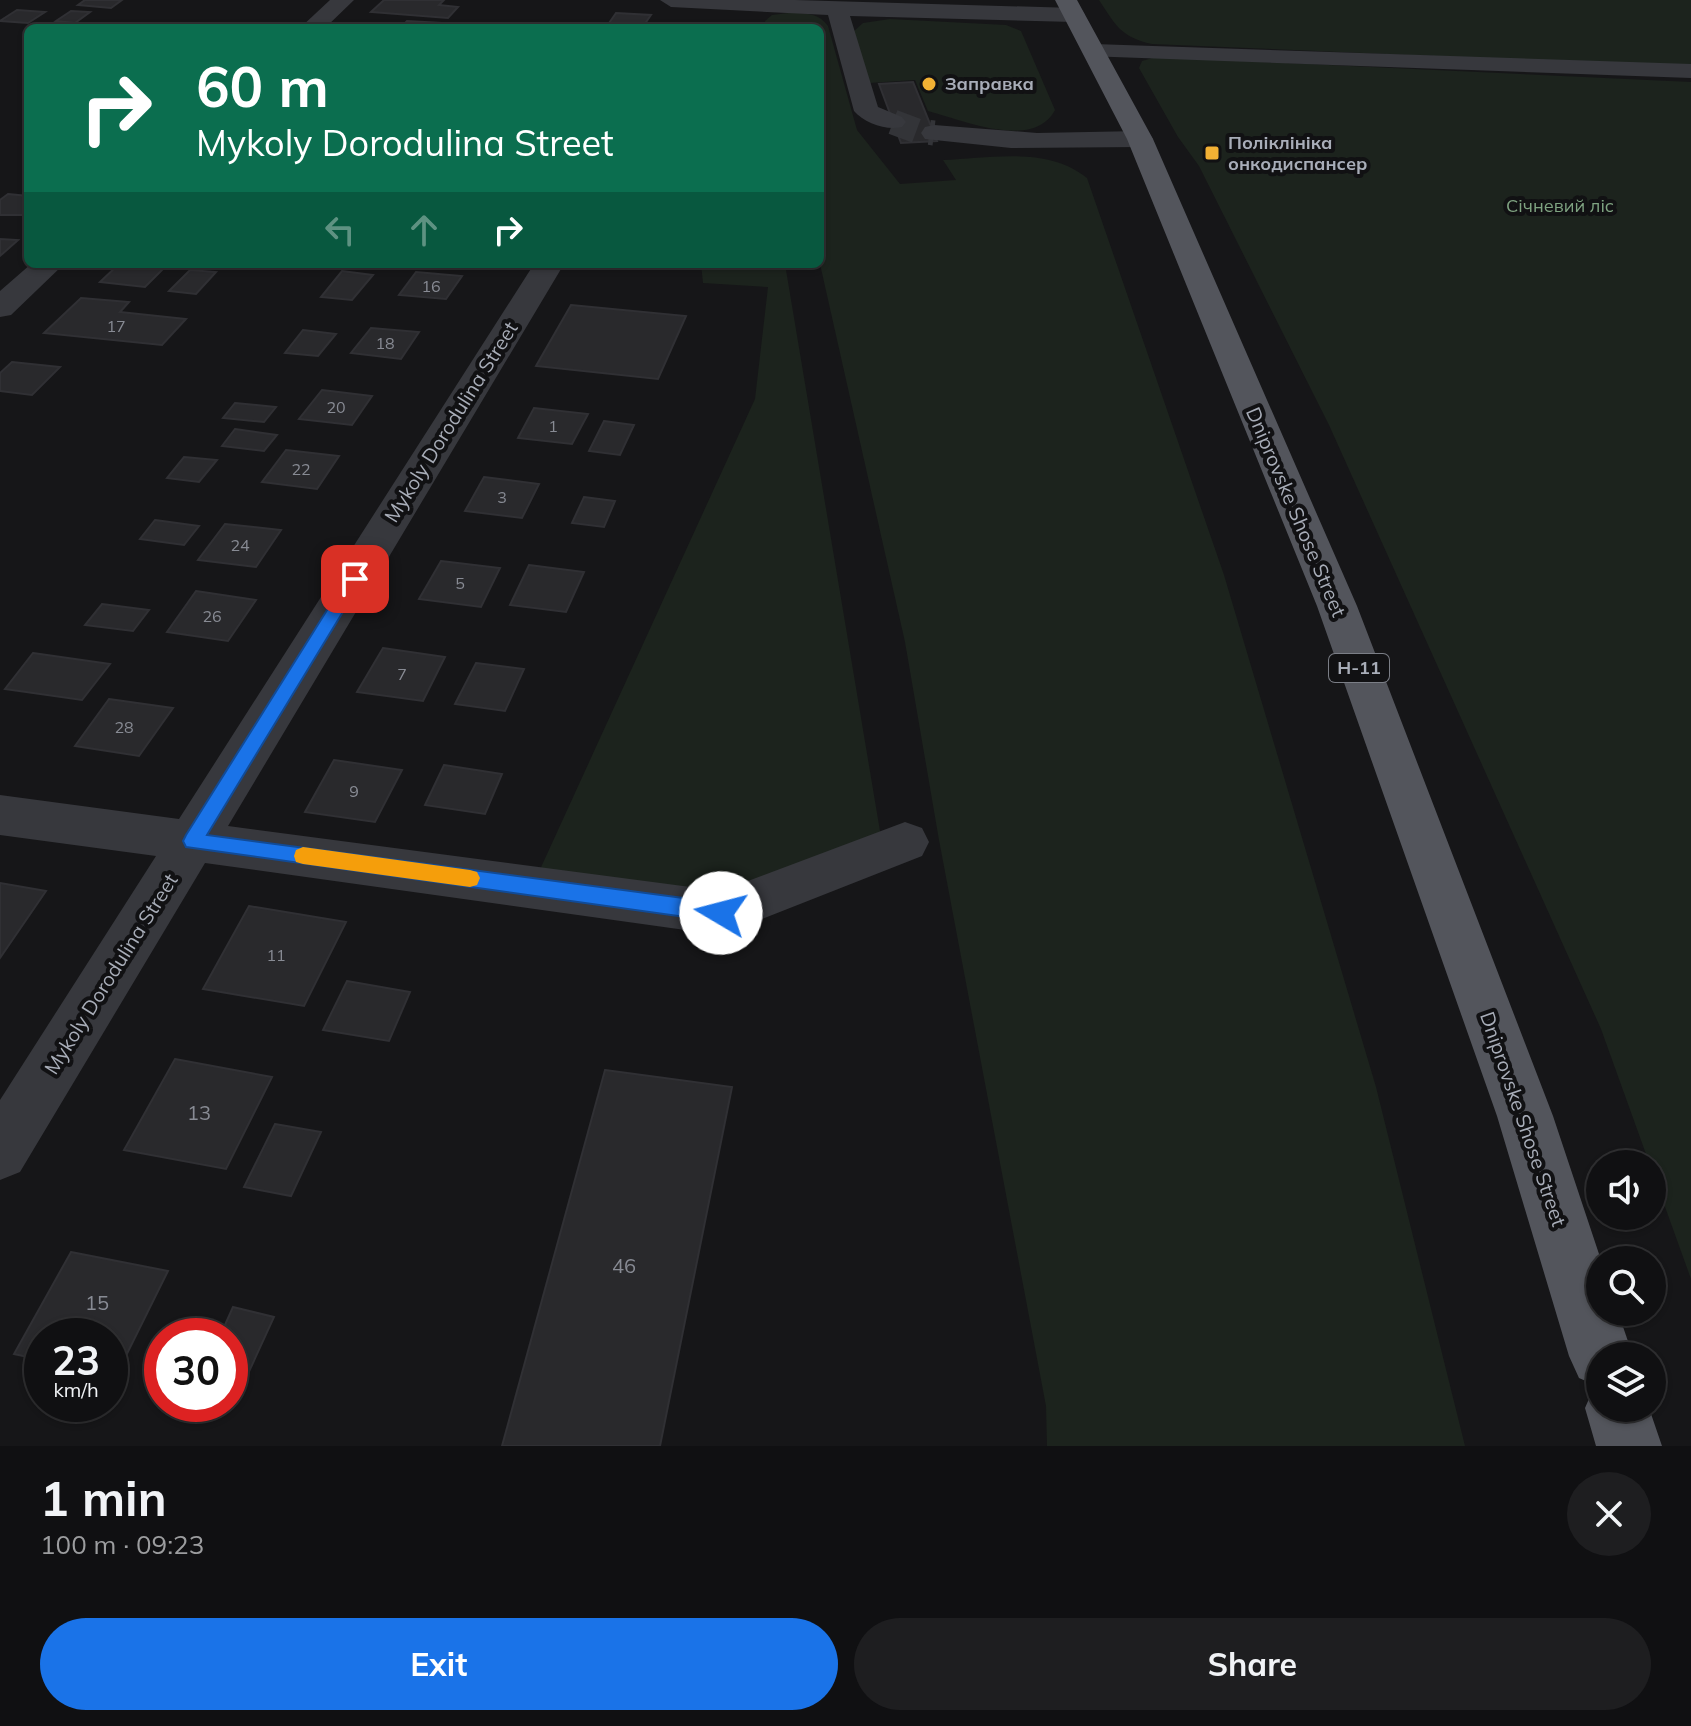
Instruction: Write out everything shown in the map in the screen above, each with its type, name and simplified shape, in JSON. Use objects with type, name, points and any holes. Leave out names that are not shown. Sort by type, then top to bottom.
[{"type":"main road","name":"Dniprovske Shose Street","points":[[1078,22],[1140,139],[1337,606],[1525,1116],[1597,1342]]},
{"type":"main road","points":[[1621,1422],[1629,1446]]},
{"type":"street","points":[[316,24],[343,0]]},
{"type":"street","points":[[671,0],[1078,22],[1691,71]]},
{"type":"street","points":[[697,24],[711,2]]},
{"type":"street","points":[[837,9],[867,111],[893,122]]},
{"type":"street","points":[[934,133],[981,140],[1056,144],[1140,139]]},
{"type":"street","points":[[0,308],[45,268]]},
{"type":"street","name":"Mykoly Dorodulina Street","points":[[0,1152],[547,268]]},
{"type":"street","points":[[0,815],[721,913],[905,842]]},
{"type":"green space","points":[[1099,0],[1691,0],[1691,67],[1152,44],[1126,34]]},
{"type":"green space","points":[[805,13],[828,26],[857,130],[900,184],[956,180],[943,160],[999,156],[1055,161],[1087,178],[1224,575],[1376,1087],[1465,1446],[1047,1446],[1046,1406],[939,840],[905,642],[821,268],[824,268],[824,24],[765,24],[772,15]]},
{"type":"green space","points":[[890,19],[1006,25],[1021,31],[1055,110],[1045,122],[1031,129],[996,129],[928,111],[915,80],[869,83],[853,32],[863,23]]},
{"type":"green space","name":"Січневий ліс","points":[[1156,57],[1691,82],[1691,1279],[1666,1210],[1666,1150],[1645,1150],[1601,1029],[1329,425],[1199,166],[1178,137],[1139,68],[1142,61]]},
{"type":"green space","points":[[701,268],[786,268],[883,849],[721,913],[532,887],[755,399],[768,287],[703,283]]},
{"type":"building","points":[[85,0],[122,0],[111,8],[78,5]]},
{"type":"building","points":[[384,0],[444,0],[439,5],[458,7],[448,18],[371,12]]},
{"type":"building","points":[[17,10],[45,12],[28,23],[0,21]]},
{"type":"building","points":[[71,11],[90,12],[75,23],[56,21]]},
{"type":"building","points":[[616,13],[651,15],[645,24],[608,24]]},
{"type":"building","points":[[407,21],[458,24],[404,24]]},
{"type":"building","points":[[913,82],[937,141],[901,143],[879,84]]},
{"type":"building","points":[[8,194],[24,196],[24,215],[0,215],[0,200]]},
{"type":"building","points":[[0,239],[18,240],[0,256]]},
{"type":"building","points":[[115,268],[164,268],[145,287],[100,282]]},
{"type":"building","points":[[190,270],[216,272],[196,294],[169,291]]},
{"type":"building","points":[[342,271],[373,275],[352,300],[321,297]]},
{"type":"building","points":[[416,272],[462,276],[446,299],[399,295]]},
{"type":"building","points":[[81,298],[129,302],[120,312],[186,319],[162,345],[44,333]]},
{"type":"building","points":[[571,305],[686,316],[658,379],[536,366]]},
{"type":"building","points":[[371,328],[419,332],[401,359],[351,353]]},
{"type":"building","points":[[303,330],[336,334],[318,356],[285,353]]},
{"type":"building","points":[[12,362],[60,367],[32,395],[0,391],[0,373]]},
{"type":"building","points":[[322,390],[372,396],[352,425],[299,419]]},
{"type":"building","points":[[235,403],[276,407],[264,422],[223,418]]},
{"type":"building","points":[[534,408],[588,414],[572,444],[518,438]]},
{"type":"building","points":[[604,421],[634,425],[620,455],[589,451]]},
{"type":"building","points":[[235,429],[277,435],[264,451],[222,446]]},
{"type":"building","points":[[286,450],[339,456],[317,489],[262,482]]},
{"type":"building","points":[[184,457],[217,460],[199,482],[167,478]]},
{"type":"building","points":[[484,477],[539,484],[522,518],[465,511]]},
{"type":"building","points":[[584,497],[615,501],[604,527],[572,523]]},
{"type":"building","points":[[155,520],[199,526],[184,545],[140,539]]},
{"type":"building","points":[[225,524],[281,530],[256,567],[198,560]]},
{"type":"building","points":[[441,561],[500,568],[481,607],[419,599]]},
{"type":"building","points":[[529,565],[584,572],[566,612],[510,605]]},
{"type":"building","points":[[196,591],[256,600],[228,641],[167,632]]},
{"type":"building","points":[[102,604],[149,610],[133,631],[85,625]]},
{"type":"building","points":[[383,648],[445,657],[423,701],[357,692]]},
{"type":"building","points":[[33,653],[110,664],[82,700],[5,689]]},
{"type":"building","points":[[476,663],[524,669],[505,711],[455,704]]},
{"type":"building","points":[[109,699],[173,708],[139,756],[75,746]]},
{"type":"building","points":[[334,760],[402,770],[375,822],[305,812]]},
{"type":"building","points":[[444,765],[502,774],[485,814],[425,805]]},
{"type":"building","points":[[0,883],[46,891],[0,958]]},
{"type":"building","points":[[249,906],[346,922],[304,1006],[203,989]]},
{"type":"building","points":[[347,981],[410,992],[389,1041],[323,1030]]},
{"type":"building","points":[[175,1059],[272,1077],[226,1169],[124,1150]]},
{"type":"building","points":[[605,1070],[732,1087],[660,1446],[502,1446]]},
{"type":"building","points":[[275,1124],[321,1132],[291,1196],[244,1187]]},
{"type":"building","points":[[71,1252],[168,1271],[128,1352],[128,1318],[34,1318]]},
{"type":"building","points":[[233,1307],[274,1317],[248,1374],[248,1318],[228,1318]]},
{"type":"building","points":[[24,1336],[24,1356],[14,1354]]},
{"type":"tunnel","points":[[893,122],[917,131],[934,133]]},
{"type":"slow traffic","points":[[303,856],[470,878]]},
{"type":"place","name":"Заправка","points":[[929,84]]},
{"type":"place","name":"Поліклініка онкодиспансер","points":[[1212,153]]},
{"type":"route","points":[[355,579],[193,841],[721,913]]}]
